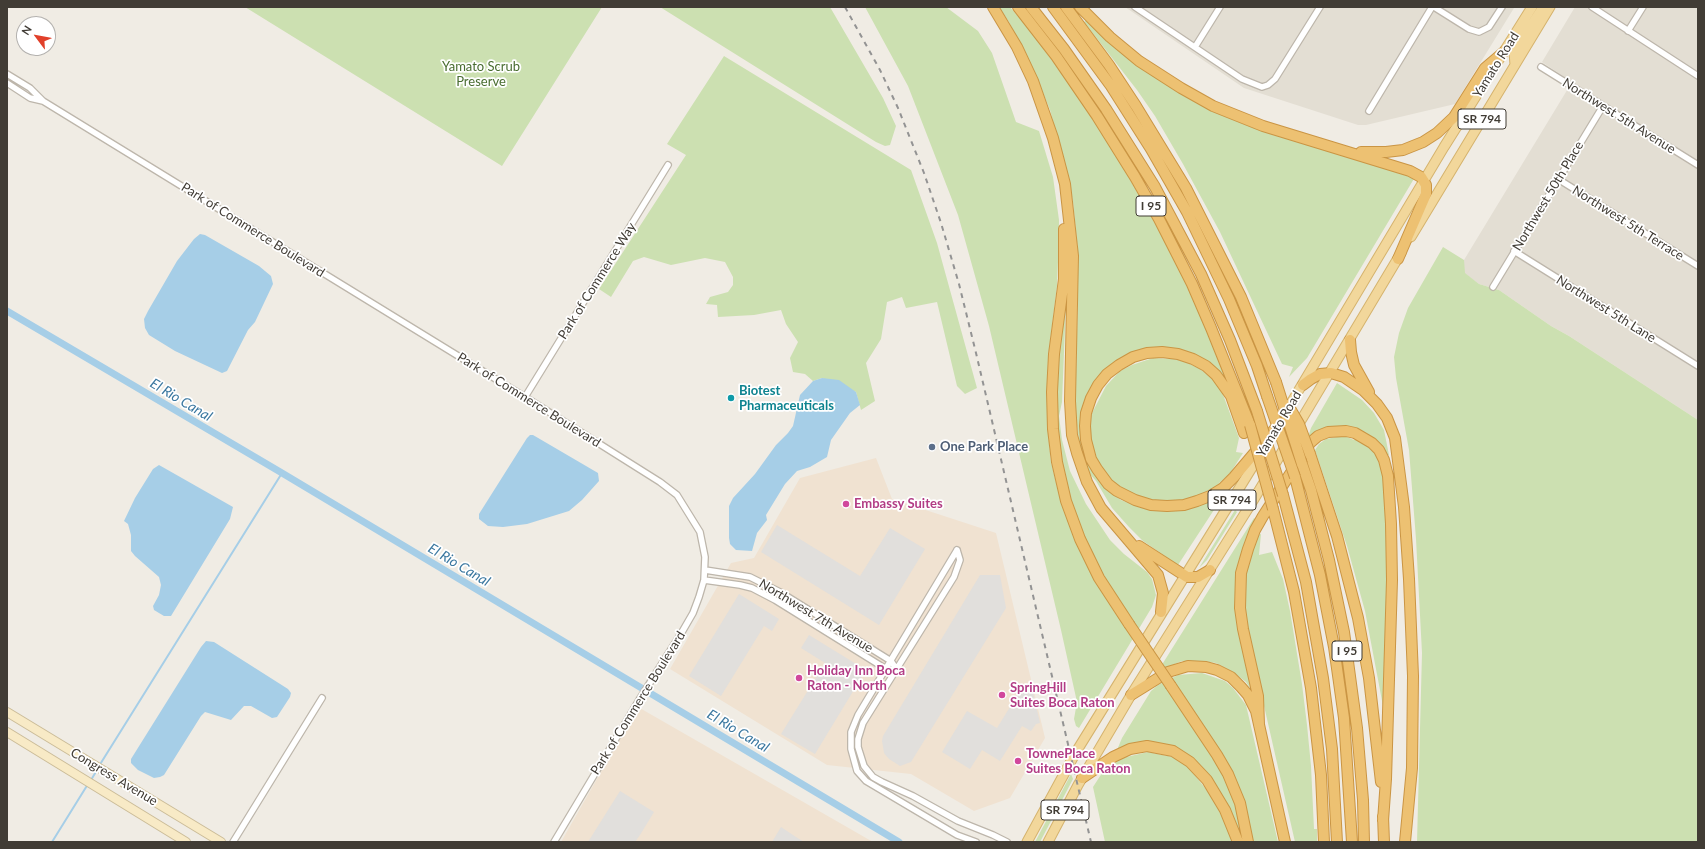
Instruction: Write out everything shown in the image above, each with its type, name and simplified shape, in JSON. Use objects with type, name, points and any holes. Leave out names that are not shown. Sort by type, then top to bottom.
[{"type":"highway","points":[[994,7],[1017,48],[1033,81],[1053,138],[1065,184],[1071,232],[1073,281],[1070,397],[1074,442],[1082,472],[1091,491],[1107,516],[1158,575],[1163,593],[1162,612]]},
{"type":"highway","name":"I 95","points":[[1018,7],[1056,56],[1090,106],[1131,170],[1159,219],[1192,284],[1211,328],[1247,429]]},
{"type":"highway","points":[[1031,7],[1060,44],[1106,109],[1155,187],[1201,274],[1230,340],[1257,411],[1283,496],[1306,582],[1322,672],[1332,757],[1337,842]]},
{"type":"highway","points":[[1053,7],[1115,91],[1151,148],[1184,206],[1230,299],[1257,366],[1295,477],[1320,575],[1334,647],[1344,718],[1352,842]]},
{"type":"highway","name":"I 95","points":[[1066,7],[1133,100],[1186,188],[1238,292],[1276,382],[1311,490],[1326,548],[1344,638],[1357,728],[1363,800],[1364,842]]},
{"type":"highway","points":[[1080,7],[1110,37],[1160,75],[1225,111],[1263,126],[1413,172],[1424,180],[1427,187],[1425,197],[1398,258]]},
{"type":"highway","points":[[1343,150],[1371,153],[1394,151],[1417,144],[1433,136],[1454,117],[1485,68],[1505,50]]},
{"type":"highway","points":[[1053,138],[1063,210],[1065,244],[1064,279],[1052,392],[1052,416],[1056,456],[1066,501],[1080,539],[1099,578],[1217,755],[1228,774],[1240,803],[1248,842]]},
{"type":"highway","points":[[1350,340],[1354,365],[1372,397],[1387,418],[1395,438],[1404,507],[1412,628],[1413,701],[1412,768],[1405,842]]},
{"type":"highway","points":[[1279,424],[1234,477],[1223,488],[1210,496],[1197,501],[1184,505],[1167,506],[1152,505],[1135,500],[1117,491],[1108,484],[1096,469],[1089,453],[1085,434],[1085,421],[1088,406],[1094,392],[1103,379],[1112,369],[1140,355],[1155,352],[1171,352],[1193,359],[1206,366],[1216,375],[1231,396],[1247,429],[1264,479],[1294,592],[1311,688],[1321,775],[1324,842]]},
{"type":"highway","points":[[1303,385],[1316,376],[1331,373],[1344,377],[1372,397]]},
{"type":"highway","points":[[1276,382],[1299,424],[1310,454],[1337,536],[1360,630],[1376,726],[1384,842]]},
{"type":"highway","points":[[1259,725],[1258,696],[1242,629],[1239,604],[1241,573],[1248,549],[1263,516],[1310,443],[1318,436],[1328,432],[1346,431],[1355,433],[1372,442],[1379,450],[1384,460],[1388,476],[1392,580],[1387,772],[1383,822]]},
{"type":"highway","points":[[1124,536],[1184,576],[1190,578],[1198,577],[1210,570]]},
{"type":"highway","points":[[1131,695],[1158,677],[1172,670],[1188,666],[1211,668],[1231,677],[1245,690],[1253,705],[1259,725],[1285,842]]},
{"type":"highway","points":[[1082,778],[1113,757],[1130,749],[1152,746],[1173,751],[1190,762],[1207,780],[1225,810],[1238,842]]},
{"type":"highway","points":[[1412,768],[1415,782],[1412,842]]},
{"type":"main road","name":"Yamato Road","points":[[1027,842],[1076,752],[1303,385],[1424,180],[1532,7]]},
{"type":"main road","points":[[1515,65],[1514,52],[1543,7]]},
{"type":"main road","name":"Yamato Road","points":[[1048,842],[1082,778],[1131,695],[1331,373],[1398,258],[1550,7]]},
{"type":"main road","name":"Congress Avenue","points":[[7,712],[110,776],[221,842]]},
{"type":"main road","name":"Congress Avenue","points":[[7,732],[186,842]]},
{"type":"street","points":[[1135,7],[1196,47],[1242,80],[1262,87],[1268,85],[1275,79],[1320,7]]},
{"type":"street","points":[[1196,47],[1220,7]]},
{"type":"street","points":[[1369,111],[1433,7],[1469,29],[1479,32],[1489,27],[1502,7]]},
{"type":"street","points":[[1592,7],[1698,76]]},
{"type":"street","points":[[1628,31],[1643,7]]},
{"type":"street","name":"Northwest 5th Avenue","points":[[1541,67],[1698,165]]},
{"type":"street","name":"Park of Commerce Boulevard","points":[[7,74],[30,88],[43,101],[525,397],[660,482],[677,495],[700,532],[705,557],[704,580],[693,612],[682,632],[638,700],[554,842]]},
{"type":"street","name":"Park of Commerce Boulevard","points":[[7,83],[30,98],[43,101]]},
{"type":"street","name":"Northwest 50th Place","points":[[1493,287],[1603,106]]},
{"type":"street","name":"Park of Commerce Way","points":[[525,397],[668,165]]},
{"type":"street","name":"Northwest 5th Terrace","points":[[1558,179],[1698,266]]},
{"type":"street","name":"Northwest 5th Lane","points":[[1514,252],[1698,366]]},
{"type":"street","points":[[976,842],[957,835],[876,789],[866,781],[857,770],[850,749],[851,732],[858,715],[957,550],[960,560],[954,577],[860,730],[858,748],[864,766],[873,776],[882,782],[913,796],[958,822],[1007,842]]},
{"type":"street","name":"Northwest 7th Avenue","points":[[705,570],[742,575],[780,592],[891,661],[896,670]]},
{"type":"street","name":"Northwest 7th Avenue","points":[[704,580],[740,584],[752,588],[775,600],[886,669],[896,670]]},
{"type":"street","points":[[233,842],[322,698]]},
{"type":"shaded area","points":[[1125,7],[1514,8],[1455,104],[1366,125],[1358,125],[1244,88]]},
{"type":"shaded area","points":[[1575,7],[1698,7],[1698,420],[1569,336],[1551,326],[1499,290],[1479,284],[1464,273],[1464,260],[1572,82],[1542,62]]},
{"type":"shaded area","points":[[876,458],[892,499],[996,533],[1045,738],[1010,798],[974,811],[911,774],[827,765],[670,669],[731,563],[754,558],[800,478]]},
{"type":"shaded area","points":[[777,525],[860,576],[890,528],[925,549],[879,625],[761,552]]},
{"type":"shaded area","points":[[980,575],[1000,575],[1006,608],[911,762],[900,766],[889,759],[884,753],[882,741],[883,736]]},
{"type":"shaded area","points":[[739,594],[779,619],[772,631],[764,626],[721,696],[689,676]]},
{"type":"shaded area","points":[[809,635],[866,670],[815,754],[781,734],[825,663],[801,648]]},
{"type":"shaded area","points":[[1032,688],[1040,723],[1036,724],[1031,731],[1022,726],[1000,761],[982,750],[970,769],[942,752],[967,711],[997,728],[1018,694]]},
{"type":"shaded area","points":[[638,707],[873,842],[561,842]]},
{"type":"shaded area","points":[[620,791],[654,812],[640,835],[635,842],[588,842]]},
{"type":"shaded area","points":[[781,827],[796,837],[804,842],[772,842]]},
{"type":"green space","name":"Yamato Scrub Preserve","points":[[245,7],[602,7],[502,166]]},
{"type":"green space","points":[[660,7],[830,7],[883,98],[896,126],[890,145],[885,146],[876,142]]},
{"type":"green space","points":[[865,7],[946,7],[978,31],[992,53],[1016,122],[1039,131],[1053,177],[1059,220],[1059,238],[1057,286],[1048,358],[1047,420],[1051,462],[1060,498],[1072,532],[1090,570],[1127,630],[1133,621],[1094,558],[1078,522],[1065,482],[1057,416],[1056,379],[1066,303],[1062,402],[1059,416],[1062,440],[1070,471],[1086,504],[1110,540],[1124,554],[1147,572],[1152,579],[1156,595],[1152,607],[1079,728],[1076,726],[1074,719],[1077,702],[1061,630],[989,326],[958,215],[908,86]]},
{"type":"green space","points":[[999,7],[1010,7],[1030,30],[1088,110],[1116,155],[1171,251],[1211,336],[1227,375],[1223,378],[1195,355],[1183,350],[1157,348],[1141,350],[1115,362],[1104,371],[1081,423],[1080,436],[1091,470],[1109,491],[1121,500],[1139,507],[1154,510],[1225,493],[1178,565],[1143,541],[1129,527],[1112,508],[1096,481],[1087,471],[1080,449],[1075,410],[1078,252],[1073,202],[1069,180],[1050,110],[1036,76],[1009,22]]},
{"type":"green space","points":[[1088,19],[1186,95],[1415,177],[1307,358],[1289,377],[1293,367],[1282,364],[1220,232],[1183,164],[1155,116],[1137,90],[1084,22]]},
{"type":"green space","points":[[724,56],[911,170],[937,243],[977,388],[965,394],[957,386],[937,302],[906,308],[902,297],[887,302],[881,339],[866,363],[875,401],[861,410],[856,392],[822,378],[813,381],[805,374],[793,372],[790,358],[798,342],[786,324],[781,310],[754,315],[718,317],[717,305],[706,304],[710,297],[728,292],[733,285],[733,277],[725,262],[705,258],[671,265],[644,257],[633,261],[611,297],[599,289],[686,155],[667,144]]},
{"type":"green space","points":[[1443,247],[1464,260],[1465,273],[1479,284],[1499,290],[1551,326],[1569,336],[1698,420],[1698,842],[1417,842],[1422,653],[1416,539],[1409,450],[1396,378],[1394,357],[1399,333],[1408,308]]},
{"type":"green space","points":[[1153,358],[1184,361],[1200,369],[1213,379],[1221,389],[1239,438],[1236,452],[1243,453],[1229,475],[1219,483],[1220,485],[1195,497],[1179,501],[1153,501],[1128,493],[1113,483],[1094,456],[1090,439],[1089,423],[1091,415],[1106,386],[1120,371]]},
{"type":"green space","points":[[1337,383],[1362,400],[1374,413],[1384,430],[1389,455],[1386,455],[1376,440],[1355,428],[1314,433],[1308,437],[1311,428]]},
{"type":"green space","points":[[1347,437],[1354,440],[1360,439],[1374,451],[1382,466],[1388,561],[1383,706],[1365,611],[1347,546],[1315,450],[1319,444],[1326,439]]},
{"type":"green space","points":[[1235,510],[1237,512],[1207,560],[1199,568]]},
{"type":"green space","points":[[1254,518],[1256,520],[1245,541],[1236,578],[1252,688],[1250,688],[1246,682],[1233,672],[1216,663],[1203,661],[1182,661],[1158,671]]},
{"type":"green space","points":[[1261,534],[1259,555],[1272,552],[1283,579],[1290,611],[1307,725],[1311,766],[1314,829],[1317,829],[1317,842],[1295,842],[1247,631],[1244,588],[1248,563],[1258,535]]},
{"type":"green space","points":[[1202,673],[1225,681],[1233,688],[1246,705],[1278,842],[1252,842],[1246,809],[1212,756],[1226,780],[1235,802],[1244,842],[1240,842],[1231,815],[1180,751],[1117,750],[1122,738],[1151,691],[1158,685],[1178,675]]},
{"type":"green space","points":[[1148,752],[1173,757],[1184,763],[1191,770],[1212,797],[1227,826],[1233,842],[1105,842],[1093,787],[1104,770],[1122,758]]},
{"type":"green space","points":[[1071,774],[1073,779],[1040,842],[1035,842]]},
{"type":"water","points":[[200,234],[205,235],[259,266],[271,276],[273,284],[255,322],[248,330],[227,371],[222,373],[175,351],[149,335],[145,328],[144,319],[177,261],[194,239]]},
{"type":"water","points":[[822,378],[839,380],[856,392],[860,405],[850,413],[831,440],[827,457],[810,467],[797,471],[785,484],[766,515],[767,520],[757,533],[752,551],[736,550],[730,544],[729,538],[729,506],[733,498],[755,474],[776,445],[793,426],[800,395],[813,381]]},
{"type":"water","points":[[530,435],[533,435],[598,473],[599,481],[582,500],[569,511],[527,524],[503,527],[488,526],[479,519],[479,514]]},
{"type":"water","points":[[159,465],[233,507],[230,519],[171,616],[164,616],[154,610],[153,606],[159,595],[161,585],[159,577],[131,551],[131,535],[128,524],[124,521],[135,498],[153,469]]},
{"type":"water","points":[[206,641],[214,642],[288,689],[291,693],[290,697],[277,717],[272,718],[251,706],[244,706],[231,720],[205,712],[164,775],[154,778],[138,770],[131,763],[131,759]]},
{"type":"waterway","name":"El Rio Canal","points":[[7,311],[282,473],[899,842]]},
{"type":"waterway","points":[[99,766],[282,473]]},
{"type":"waterway","points":[[91,780],[97,770]]},
{"type":"waterway","points":[[52,842],[88,784]]},
{"type":"railway","points":[[845,7],[880,70],[898,108],[924,173],[959,284],[1091,842]]},
{"type":"place","name":"Biotest Pharmaceuticals","points":[[731,398]]},
{"type":"place","name":"One Park Place","points":[[932,447]]},
{"type":"place","name":"Embassy Suites","points":[[846,504]]},
{"type":"place","name":"Holiday Inn Boca Raton - North","points":[[799,678]]},
{"type":"place","name":"SpringHill Suites Boca Raton","points":[[1002,695]]},
{"type":"place","name":"TownePlace Suites Boca Raton","points":[[1018,761]]}]
